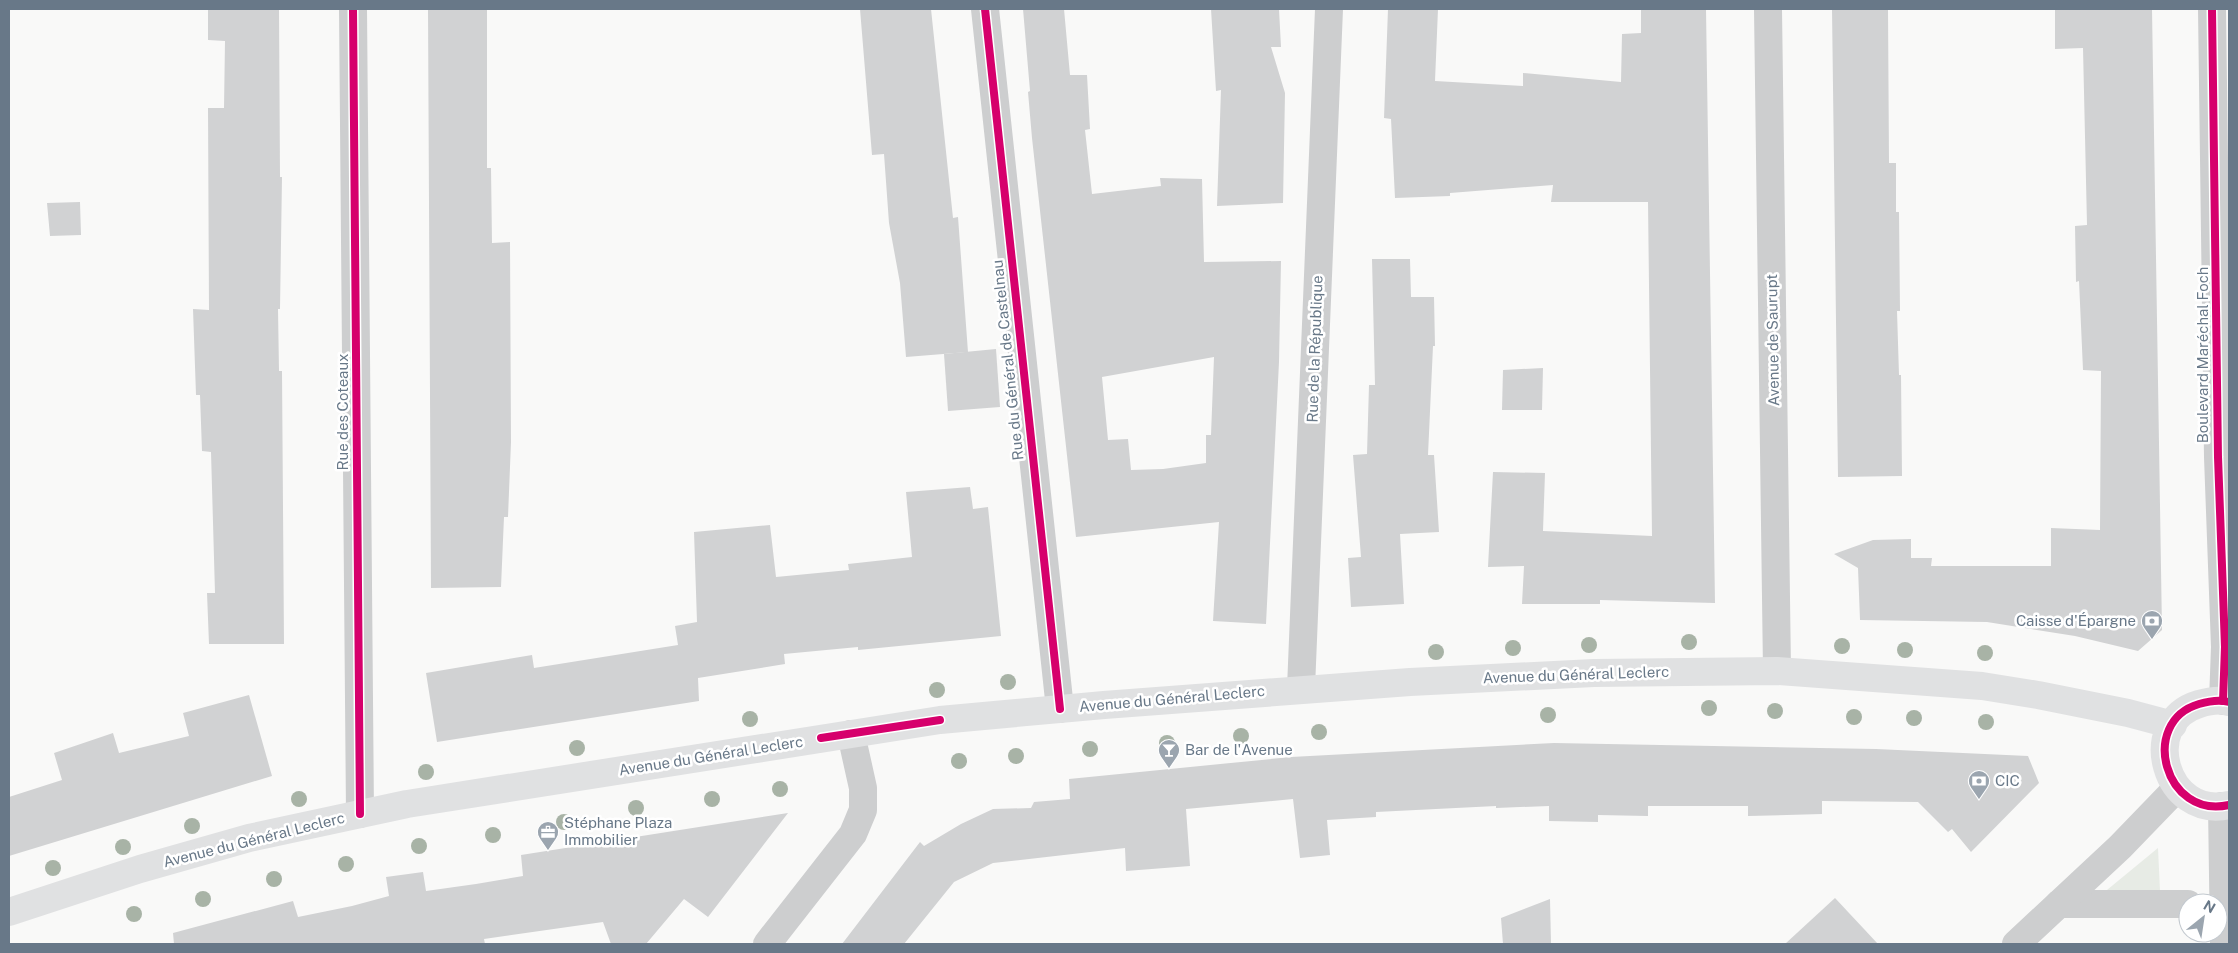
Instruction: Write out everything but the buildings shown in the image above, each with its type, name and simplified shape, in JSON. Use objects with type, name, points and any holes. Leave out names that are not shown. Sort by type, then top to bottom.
[{"type":"main road","name":"Avenue du Général Leclerc","points":[[9,912],[140,869],[249,838],[417,802],[940,720],[1301,688],[1594,673],[1777,671],[1982,686],[2038,695],[2172,724]]},
{"type":"main road","points":[[2226,702],[2195,706],[2182,713],[2172,724],[2166,740],[2164,757],[2168,773],[2177,788],[2190,799],[2205,805],[2226,806]]},
{"type":"street","name":"Rue des Coteaux","points":[[353,9],[360,814]]},
{"type":"street","name":"Rue du Général de Castelnau","points":[[985,9],[1060,709]]},
{"type":"street","name":"Rue de la République","points":[[1301,688],[1329,9]]},
{"type":"street","name":"Avenue de Saurupt","points":[[1768,9],[1777,671]]},
{"type":"street","name":"Boulevard Maréchal Foch","points":[[2212,9],[2218,467],[2226,702]]},
{"type":"street","points":[[767,944],[853,834],[863,810],[863,788],[851,734]]},
{"type":"street","points":[[2016,944],[2120,847],[2177,788]]},
{"type":"street","points":[[2223,893],[2226,806]]},
{"type":"street","points":[[2059,904],[2178,904]]},
{"type":"shaded area","points":[[2158,848],[2160,891],[2107,890]]},
{"type":"cycle path","points":[[353,9],[360,814]]},
{"type":"cycle path","points":[[985,9],[1060,709]]},
{"type":"cycle path","points":[[2212,9],[2218,457],[2225,647],[2223,701]]},
{"type":"cycle path","points":[[2229,702],[2210,701],[2199,704],[2180,714],[2169,729],[2165,748],[2167,767],[2175,784],[2189,798],[2207,806],[2229,805]]},
{"type":"cycle path","points":[[821,738],[940,720]]},
{"type":"place","name":"Caisse d'Épargne","points":[[2152,640]]},
{"type":"place","name":"Bar de l'Avenue","points":[[1169,769]]},
{"type":"place","name":"CIC","points":[[1979,800]]},
{"type":"place","name":"Stéphane Plaza Immobilier","points":[[548,851]]}]
